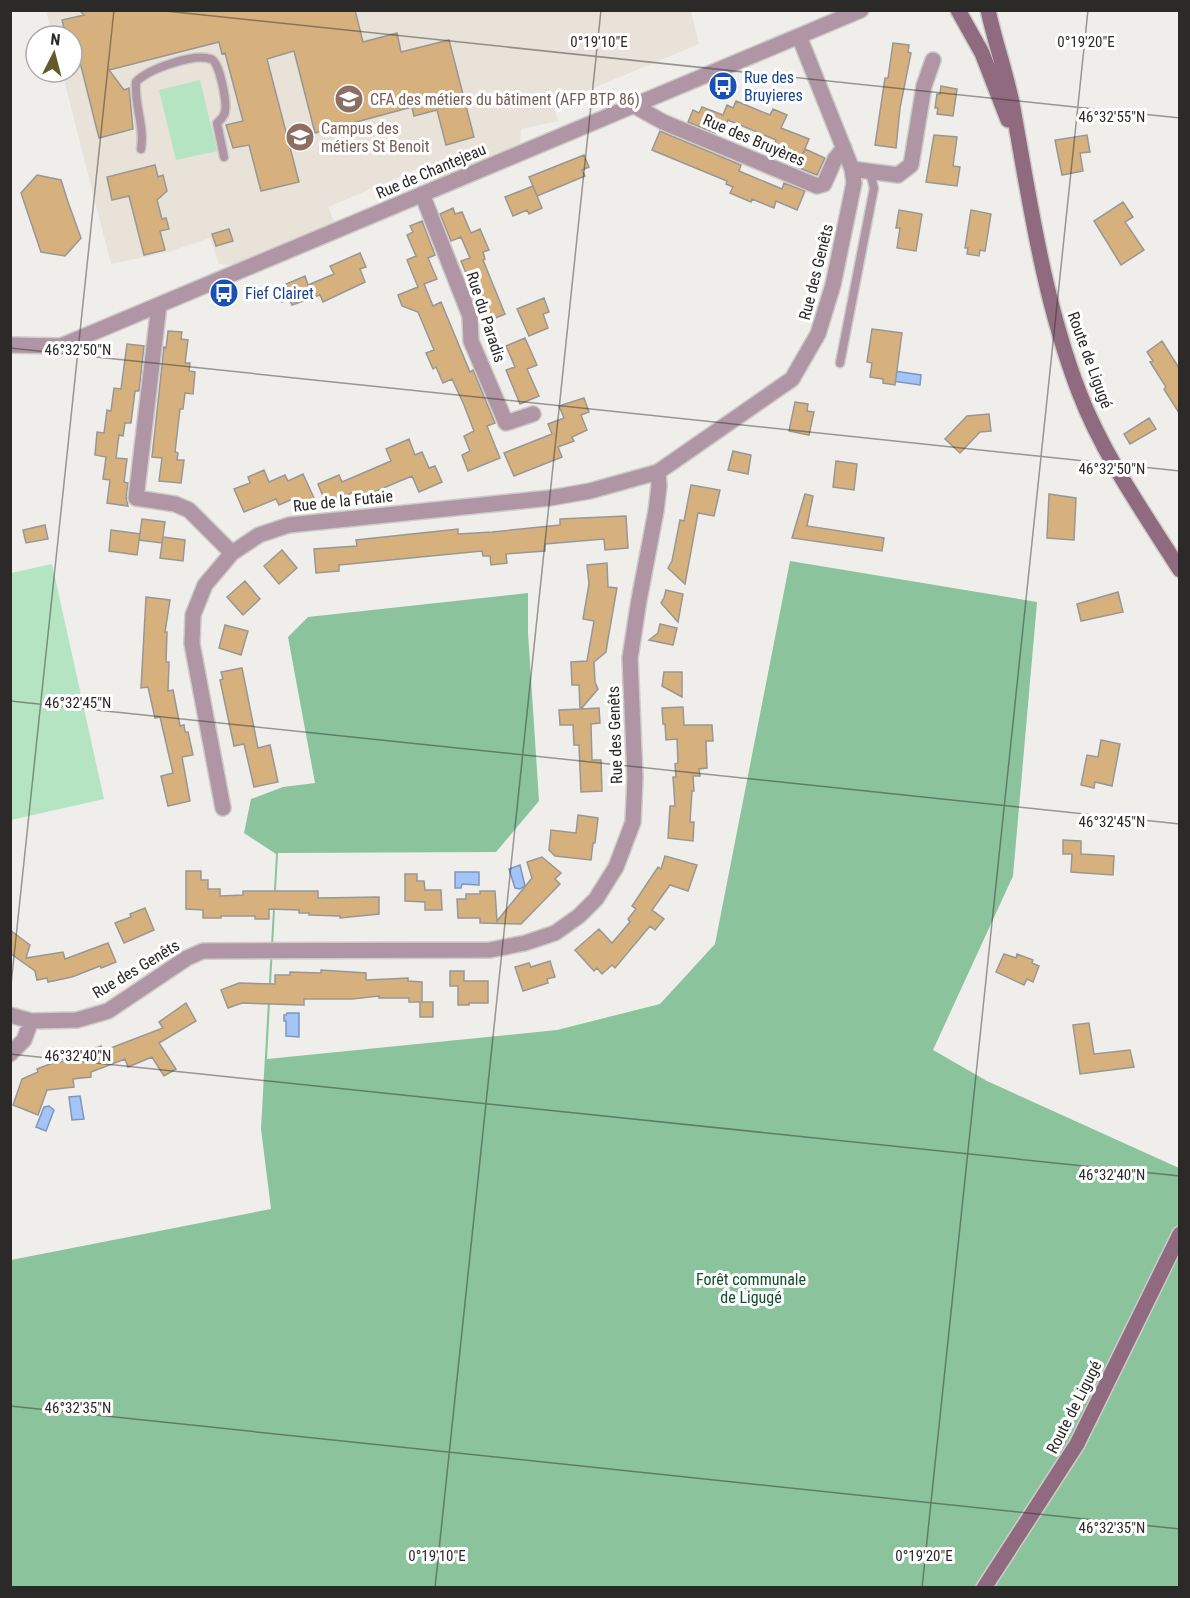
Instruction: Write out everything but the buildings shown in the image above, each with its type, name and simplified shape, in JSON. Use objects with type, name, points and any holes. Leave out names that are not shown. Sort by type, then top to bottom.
[{"type":"street","name":"Rue de Chantejeau","points":[[10,345],[61,346],[861,10]]},
{"type":"street","name":"Route de Ligugé","points":[[958,10],[982,53],[1018,142]]},
{"type":"street","name":"Route de Ligugé","points":[[988,10],[1013,106],[1018,142],[1058,331],[1079,394],[1105,447],[1179,570]]},
{"type":"street","name":"Rue des Genêts","points":[[10,1015],[31,1021],[77,1020],[108,1011],[187,958],[203,951],[490,950],[525,943],[555,933],[579,916],[596,899],[616,867],[633,822],[635,778],[630,658],[657,512],[658,472],[792,379],[818,334],[833,285],[852,197],[852,169],[799,36]]},
{"type":"street","points":[[852,169],[898,175],[911,165],[924,86],[933,60]]},
{"type":"street","name":"Rue des Bruyères","points":[[633,105],[663,122],[817,186],[824,184],[835,159],[844,148]]},
{"type":"street","name":"Rue du Paradis","points":[[422,194],[470,316],[471,341],[506,423],[533,414]]},
{"type":"street","points":[[159,305],[136,498],[175,504],[189,510],[232,554]]},
{"type":"street","name":"Rue de la Futaie","points":[[224,808],[192,644],[193,615],[205,585],[232,554],[260,535],[289,525],[550,498],[590,491],[658,472]]},
{"type":"street","points":[[10,1054],[24,1040],[31,1021]]},
{"type":"street","name":"Route de Ligugé","points":[[984,1587],[1077,1444],[1179,1234]]},
{"type":"lane","points":[[141,149],[142,126],[135,97],[136,82],[153,69],[199,58],[211,59],[215,61],[220,75],[226,103],[223,118],[217,123],[224,157]]},
{"type":"lane","points":[[840,363],[873,188],[870,172]]},
{"type":"shaded area","name":"Campus des métiers St Benoit","points":[[46,11],[691,11],[699,44],[553,105],[558,121],[521,129],[520,145],[424,184],[418,169],[328,207],[335,223],[232,265],[219,264],[210,238],[168,252],[111,264],[65,84],[84,84],[84,24],[50,24]]},
{"type":"green space","points":[[200,80],[217,151],[176,160],[159,90]]},
{"type":"green space","name":"Forêt communale de Ligugé","points":[[790,561],[1037,602],[1013,876],[933,1050],[987,1081],[1179,1168],[1179,1587],[11,1588],[11,1260],[271,1209],[261,1129],[276,854],[244,833],[251,799],[283,787],[315,783],[288,637],[308,617],[528,593],[528,633],[539,801],[496,852],[278,853],[267,1059],[557,1030],[660,1004],[715,944]]},
{"type":"green space","points":[[52,564],[104,799],[11,820],[11,573]]},
{"type":"water","points":[[894,371],[921,375],[920,385],[893,381]]},
{"type":"water","points":[[520,865],[525,886],[520,889],[515,888],[509,869]]},
{"type":"water","points":[[455,872],[479,872],[479,885],[462,884],[461,888],[455,888]]},
{"type":"water","points":[[299,1013],[299,1037],[286,1036],[284,1015]]},
{"type":"water","points":[[80,1096],[84,1119],[72,1120],[69,1097]]},
{"type":"water","points":[[49,1106],[54,1110],[46,1131],[36,1127],[44,1107]]},
{"type":"place","name":"Rue des Bruyieres","points":[[723,86]]},
{"type":"place","name":"CFA des métiers du bâtiment (AFP BTP 86)","points":[[349,99]]},
{"type":"place","name":"Campus des métiers St Benoit","points":[[300,137]]},
{"type":"place","name":"Fief Clairet","points":[[224,293]]}]
